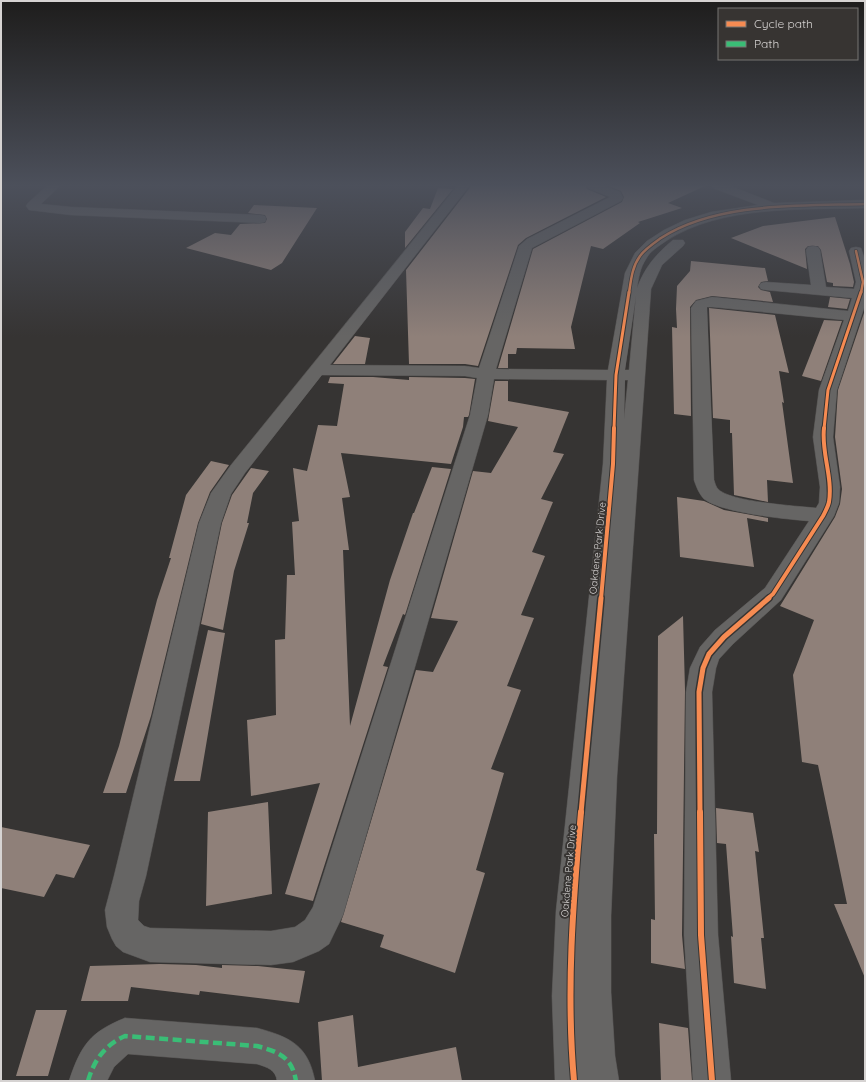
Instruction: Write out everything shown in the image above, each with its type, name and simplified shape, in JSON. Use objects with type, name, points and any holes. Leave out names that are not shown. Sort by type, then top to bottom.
[{"type":"street","points":[[424,235],[221,493],[210,523],[130,876],[122,902],[120,919],[125,930],[134,939],[150,945],[271,948],[293,945],[307,939],[316,932],[327,915],[479,415],[480,370],[526,246],[545,235]]},
{"type":"street","name":"Oakdene Park Drive","points":[[600,1081],[597,1056],[594,992],[596,893],[632,273],[640,256],[652,244],[664,235]]},
{"type":"street","name":"Oakdene Park Drive","points":[[574,1081],[570,1042],[568,981],[572,911],[613,464],[627,369],[644,289],[657,260],[691,235]]},
{"type":"street","points":[[813,250],[820,291]]},
{"type":"street","points":[[712,1081],[701,935],[699,692],[703,668],[709,654],[724,636],[773,594],[830,503],[830,486],[823,437],[825,409],[828,390],[857,305],[863,282],[856,251]]},
{"type":"street","points":[[766,286],[820,291],[857,305]]},
{"type":"street","points":[[823,516],[737,504],[722,500],[711,494],[706,489],[704,480],[699,308],[701,304],[716,302],[857,305]]},
{"type":"street","points":[[317,370],[627,369]]},
{"type":"street","points":[[88,1081],[95,1062],[104,1048],[125,1036],[136,1036],[268,1048],[281,1054],[290,1063],[296,1076],[296,1081]]},
{"type":"building","points":[[210,235],[300,235],[282,263],[271,270],[186,248]]},
{"type":"building","points":[[405,235],[415,235],[405,248]]},
{"type":"building","points":[[433,235],[531,235],[518,245],[478,366],[465,364],[409,364],[406,270]]},
{"type":"building","points":[[559,235],[622,235],[603,249],[591,246],[571,327],[575,349],[517,348],[516,354],[508,354],[508,368],[498,368],[533,249]]},
{"type":"building","points":[[738,235],[841,235],[850,264],[854,282],[853,287],[833,286],[833,283],[827,282],[821,250],[818,246],[808,246],[805,249],[807,269],[731,238]]},
{"type":"building","points":[[691,261],[765,268],[768,281],[761,282],[758,287],[761,290],[770,292],[773,302],[712,296],[696,300],[690,307],[691,416],[674,414],[672,327],[677,328],[677,286],[690,271]]},
{"type":"building","points":[[830,297],[850,299],[847,309],[828,307]]},
{"type":"building","points":[[709,308],[775,315],[789,373],[779,371],[793,483],[767,480],[768,502],[734,495],[732,433],[730,433],[730,420],[713,418]]},
{"type":"building","points":[[865,310],[865,978],[834,904],[847,904],[818,765],[802,762],[793,675],[814,620],[780,606],[835,517],[840,504],[842,489],[835,437],[838,390]]},
{"type":"building","points":[[824,320],[842,321],[821,381],[802,376]]},
{"type":"building","points":[[355,336],[370,338],[365,364],[333,364]]},
{"type":"building","points":[[330,377],[373,377],[409,380],[409,377],[475,379],[469,415],[468,417],[464,417],[463,427],[451,464],[341,453],[350,497],[342,498],[349,550],[343,550],[350,726],[390,580],[413,513],[432,467],[451,469],[405,615],[403,614],[383,666],[388,667],[313,901],[285,894],[320,783],[251,796],[247,720],[276,715],[275,640],[285,639],[287,575],[295,575],[292,522],[299,521],[293,468],[307,471],[318,425],[337,426],[344,384],[328,383]]},
{"type":"building","points":[[495,381],[508,381],[508,401],[569,412],[553,452],[564,454],[541,499],[553,502],[532,552],[545,556],[521,615],[534,618],[507,686],[521,690],[491,769],[504,773],[476,870],[485,873],[455,973],[380,947],[384,935],[341,922],[416,670],[433,672],[458,621],[431,618],[473,471],[491,473],[518,427],[488,421]]},
{"type":"building","points":[[211,461],[229,465],[210,492],[198,523],[151,716],[126,793],[103,793],[119,746],[157,600],[171,558],[169,558],[186,495]]},
{"type":"building","points":[[251,468],[269,471],[253,493],[247,523],[249,523],[234,571],[223,630],[201,624],[222,523],[232,495]]},
{"type":"building","points":[[677,497],[704,501],[724,510],[768,518],[768,522],[747,518],[754,567],[680,557]]},
{"type":"building","points":[[683,616],[685,690],[682,935],[685,969],[651,963],[651,919],[655,920],[654,834],[657,834],[658,636]]},
{"type":"building","points":[[208,630],[225,633],[200,781],[174,781]]},
{"type":"building","points":[[268,802],[272,894],[206,906],[208,812]]},
{"type":"building","points":[[716,808],[753,813],[759,852],[755,851],[764,938],[761,938],[766,989],[734,983],[731,936],[733,937],[726,844],[717,843]]},
{"type":"building","points":[[1,827],[90,845],[74,878],[56,874],[44,897],[1,888]]},
{"type":"building","points":[[160,964],[196,965],[222,968],[222,965],[258,966],[305,971],[299,1003],[200,991],[199,995],[131,987],[128,1001],[81,1001],[90,966]]},
{"type":"building","points":[[36,1010],[67,1010],[48,1076],[16,1076]]},
{"type":"building","points":[[353,1015],[358,1067],[456,1047],[462,1081],[322,1081],[318,1022]]},
{"type":"building","points":[[659,1023],[688,1028],[692,1081],[661,1081]]},
{"type":"marked path","points":[[88,1081],[93,1067],[101,1054],[111,1044],[125,1036],[257,1046],[271,1050],[283,1056],[292,1066],[296,1081]]},
{"type":"cycle path","points":[[574,1081],[570,996],[572,911],[613,464],[616,375],[632,273],[640,256],[652,244],[665,235]]},
{"type":"cycle path","points":[[712,1081],[701,935],[699,692],[703,668],[709,654],[724,637],[773,594],[823,516],[829,503],[830,487],[823,437],[828,390],[861,294],[863,282],[856,251]]}]
